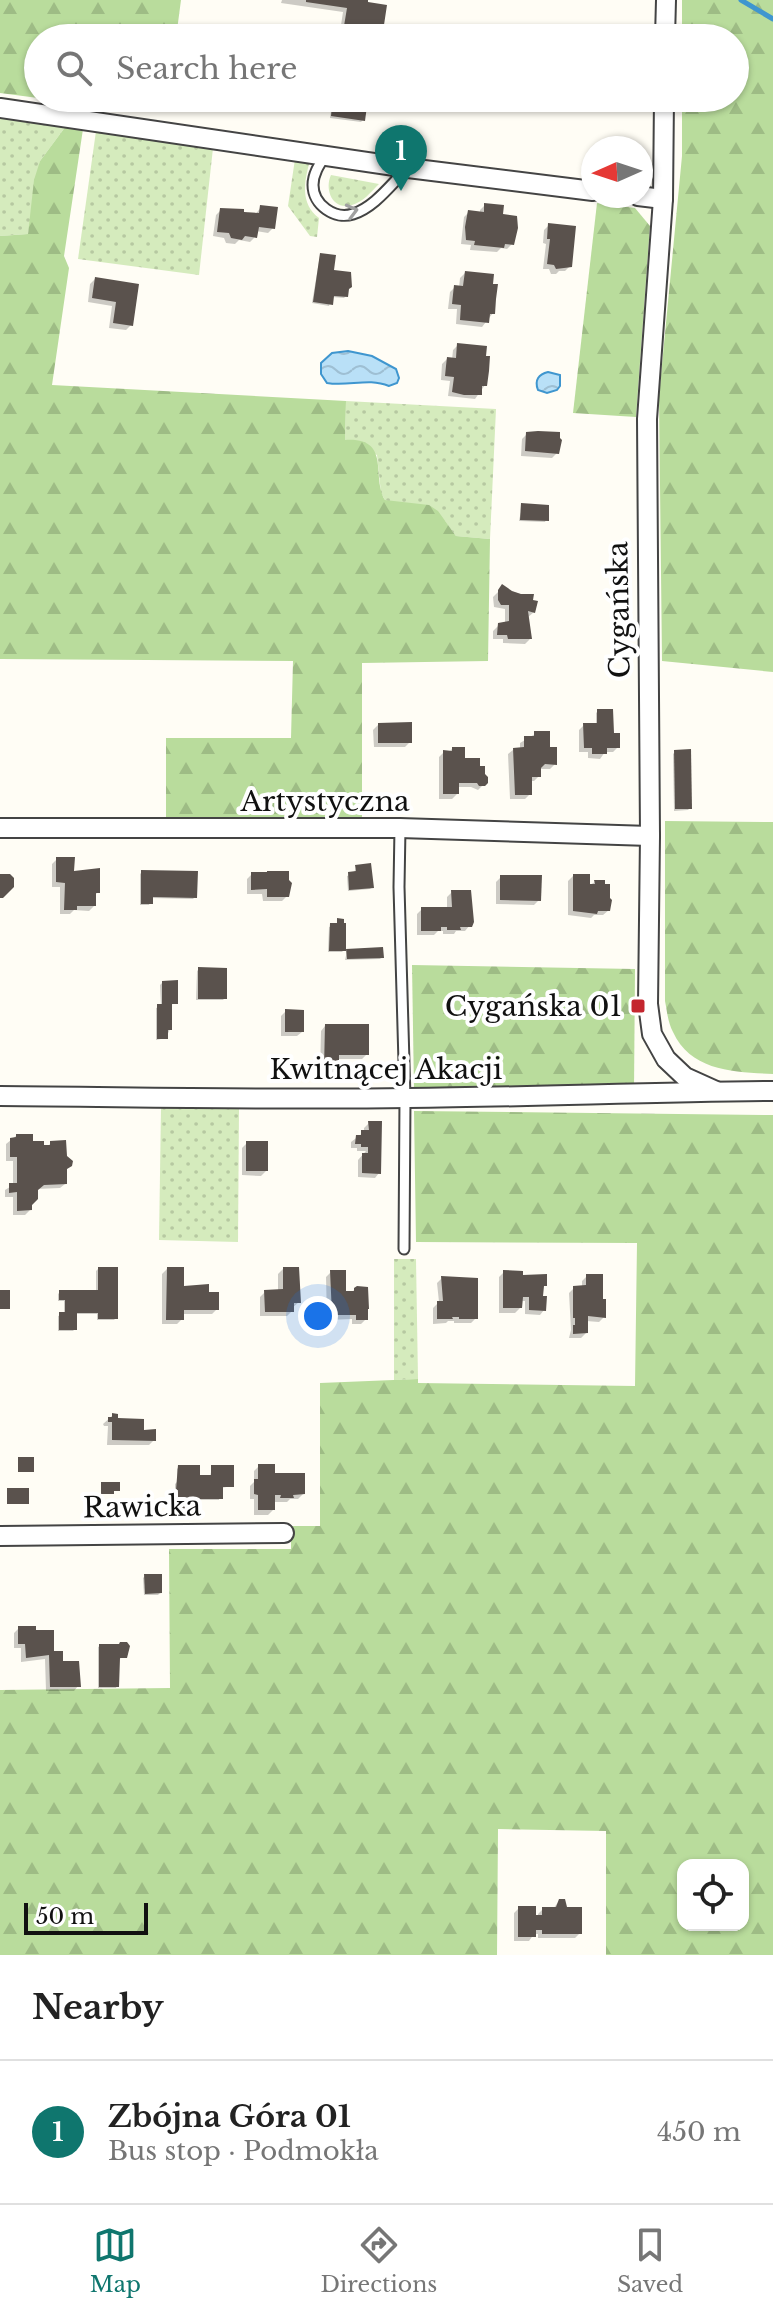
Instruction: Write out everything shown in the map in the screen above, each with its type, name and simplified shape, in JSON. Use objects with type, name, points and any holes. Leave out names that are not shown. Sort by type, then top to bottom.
[{"type":"street","points":[[665,24],[666,0]]},
{"type":"street","points":[[0,108],[24,112]]},
{"type":"street","points":[[27,112],[408,168],[581,190]]},
{"type":"street","name":"Cygańska","points":[[664,112],[663,199],[647,419],[648,1004],[652,1034],[666,1059],[685,1077],[716,1091]]},
{"type":"street","points":[[653,198],[663,199]]},
{"type":"street","name":"Artystyczna","points":[[0,828],[400,828],[650,836]]},
{"type":"street","name":"Kwitnącej Akacji","points":[[0,1096],[405,1098],[773,1091]]},
{"type":"street","name":"Rawicka","points":[[0,1536],[284,1533]]},
{"type":"lane","points":[[325,156],[312,183],[314,193],[326,210],[342,216],[369,206],[408,168]]},
{"type":"lane","points":[[400,828],[405,1098],[404,1249]]},
{"type":"green space","points":[[0,0],[181,0],[178,24],[24,24],[24,96],[0,93]]},
{"type":"green space","points":[[682,0],[773,0],[773,672],[662,661],[659,396],[682,156],[682,112],[749,112],[749,24],[682,24]]},
{"type":"green space","points":[[0,117],[66,126],[40,161],[28,234],[0,236]]},
{"type":"green space","points":[[66,126],[83,129],[64,256],[69,268],[52,385],[346,401],[345,440],[360,441],[375,452],[385,500],[429,505],[438,511],[456,536],[490,539],[488,661],[362,663],[362,819],[166,819],[166,738],[291,738],[293,661],[0,659],[0,236],[28,234],[34,180],[40,161]]},
{"type":"green space","points":[[96,131],[213,148],[199,275],[78,259]]},
{"type":"green space","points":[[295,159],[310,161],[305,192],[309,206],[319,218],[317,237],[310,236],[288,206]]},
{"type":"green space","points":[[331,175],[379,184],[360,202],[345,206],[332,198],[329,187]]},
{"type":"green space","points":[[596,208],[635,208],[650,226],[636,417],[573,413]]},
{"type":"green space","points":[[346,401],[496,409],[490,539],[456,536],[445,521],[385,500],[381,493],[377,455],[345,440]]},
{"type":"green space","points":[[665,821],[773,822],[773,1074],[730,1070],[703,1062],[681,1045],[671,1028],[665,1001]]},
{"type":"green space","points":[[412,965],[635,969],[634,1090],[414,1090]]},
{"type":"green space","points":[[161,1108],[239,1109],[238,1242],[159,1240]]},
{"type":"green space","points":[[414,1111],[773,1115],[773,1955],[606,1955],[606,1831],[498,1829],[497,1955],[0,1955],[0,1690],[170,1688],[169,1549],[291,1549],[291,1526],[320,1526],[320,1383],[418,1379],[418,1383],[635,1386],[637,1243],[416,1242]]},
{"type":"green space","points":[[394,1259],[416,1259],[418,1379],[394,1380]]},
{"type":"water","points":[[348,351],[372,356],[396,369],[397,383],[389,386],[374,382],[327,383],[321,374],[321,363],[332,353]]},
{"type":"water","points":[[548,372],[560,375],[560,386],[547,393],[538,390],[537,380]]},
{"type":"building","points":[[368,0],[387,5],[384,24],[344,24],[347,8],[306,2]]},
{"type":"building","points":[[331,112],[366,112],[365,121],[331,116]]},
{"type":"building","points":[[484,203],[504,205],[503,214],[517,216],[514,245],[505,244],[504,248],[474,245],[475,241],[466,240],[468,210],[484,212]]},
{"type":"building","points":[[260,205],[278,207],[275,229],[259,227],[257,238],[245,236],[242,240],[231,238],[229,233],[217,232],[220,208],[259,213]]},
{"type":"building","points":[[548,223],[576,226],[572,267],[556,269],[554,265],[547,264]]},
{"type":"building","points":[[320,253],[336,255],[334,270],[351,272],[352,287],[348,297],[334,296],[333,305],[313,302]]},
{"type":"building","points":[[465,271],[494,274],[493,284],[498,284],[495,314],[490,314],[489,323],[460,320],[461,305],[452,304],[454,285],[463,286]]},
{"type":"building","points":[[95,277],[139,284],[133,326],[113,323],[116,302],[92,298]]},
{"type":"building","points":[[457,343],[487,346],[489,371],[487,386],[482,386],[482,395],[452,392],[454,377],[445,376],[446,366],[447,357],[456,358]]},
{"type":"building","points":[[526,432],[560,432],[559,454],[525,451]]},
{"type":"building","points":[[521,503],[549,505],[549,521],[520,520]]},
{"type":"building","points":[[502,584],[521,594],[534,594],[533,600],[538,601],[535,613],[528,611],[532,639],[508,639],[507,635],[497,635],[498,623],[509,621],[509,605],[501,605],[498,600],[498,590]]},
{"type":"building","points":[[597,709],[613,709],[614,733],[620,733],[620,748],[607,748],[607,754],[592,754],[592,748],[584,748],[583,723],[597,723]]},
{"type":"building","points":[[412,722],[412,743],[378,743],[378,723]]},
{"type":"building","points":[[534,731],[550,731],[550,747],[557,747],[557,765],[545,764],[541,768],[541,777],[532,777],[532,795],[515,795],[513,748],[524,747],[524,736],[534,736]]},
{"type":"building","points":[[452,747],[465,747],[465,758],[480,758],[480,766],[485,766],[488,777],[485,786],[459,783],[459,794],[443,794],[443,750],[452,751]]},
{"type":"building","points":[[691,749],[692,809],[675,809],[674,750]]},
{"type":"building","points":[[56,857],[75,857],[74,871],[100,868],[100,893],[96,893],[96,906],[64,910],[65,883],[56,882]]},
{"type":"building","points":[[371,863],[374,888],[349,890],[348,872],[356,871],[355,865]]},
{"type":"building","points":[[141,870],[198,871],[197,898],[153,897],[153,904],[141,904]]},
{"type":"building","points":[[289,871],[292,883],[289,897],[267,897],[267,889],[251,890],[251,872]]},
{"type":"building","points":[[0,874],[10,874],[14,878],[14,887],[3,898],[0,898]]},
{"type":"building","points":[[573,874],[590,874],[590,884],[595,884],[594,880],[605,880],[605,884],[610,884],[610,911],[598,911],[597,914],[573,911]]},
{"type":"building","points":[[500,875],[542,875],[541,901],[500,900]]},
{"type":"building","points":[[451,890],[471,890],[472,927],[447,930],[447,927],[441,927],[441,931],[421,931],[421,907],[452,907]]},
{"type":"building","points":[[337,918],[344,919],[346,923],[346,951],[329,951],[330,923],[337,923]]},
{"type":"building","points":[[383,947],[384,958],[347,959],[346,949]]},
{"type":"building","points":[[198,967],[227,968],[227,999],[198,999]]},
{"type":"building","points":[[178,980],[178,1004],[172,1004],[172,1030],[168,1030],[168,1039],[157,1039],[157,1004],[162,1004],[162,981]]},
{"type":"building","points":[[285,1009],[304,1010],[304,1032],[285,1032]]},
{"type":"building","points":[[325,1024],[369,1024],[369,1055],[339,1055],[339,1070],[324,1069]]},
{"type":"building","points":[[368,1121],[382,1121],[381,1174],[362,1173],[362,1153],[368,1153],[368,1147],[355,1144],[356,1135],[361,1135],[361,1130],[369,1130]]},
{"type":"building","points":[[16,1134],[33,1134],[33,1141],[44,1141],[44,1145],[50,1145],[50,1141],[66,1140],[67,1156],[73,1161],[67,1169],[67,1184],[44,1185],[38,1190],[38,1199],[32,1210],[17,1211],[17,1192],[9,1193],[9,1183],[17,1183],[17,1157],[10,1157],[10,1138],[16,1137]]},
{"type":"building","points":[[246,1141],[268,1141],[268,1171],[246,1171]]},
{"type":"building","points":[[98,1267],[118,1267],[118,1319],[98,1319],[98,1313],[77,1313],[77,1330],[59,1330],[59,1312],[65,1312],[65,1300],[59,1300],[59,1290],[98,1290]]},
{"type":"building","points":[[167,1267],[184,1267],[184,1286],[209,1284],[209,1292],[219,1292],[219,1310],[184,1310],[184,1320],[166,1320]]},
{"type":"building","points":[[283,1267],[299,1267],[301,1303],[294,1303],[294,1312],[265,1312],[264,1290],[283,1289]]},
{"type":"building","points":[[330,1270],[346,1270],[346,1291],[354,1291],[357,1286],[368,1287],[368,1320],[356,1320],[356,1315],[332,1315]]},
{"type":"building","points":[[503,1270],[523,1271],[523,1275],[547,1274],[543,1296],[547,1296],[546,1311],[529,1310],[529,1297],[523,1297],[522,1308],[503,1308]]},
{"type":"building","points":[[586,1274],[603,1274],[606,1318],[588,1316],[588,1333],[573,1334],[573,1286],[586,1285]]},
{"type":"building","points":[[441,1276],[478,1278],[478,1319],[437,1319],[437,1301],[443,1301]]},
{"type":"building","points":[[0,1290],[10,1290],[10,1309],[0,1309]]},
{"type":"building","points":[[112,1413],[118,1414],[118,1418],[144,1419],[144,1430],[156,1429],[156,1441],[112,1440],[112,1422],[108,1422],[108,1417],[112,1417]]},
{"type":"building","points":[[18,1457],[34,1457],[34,1472],[18,1472]]},
{"type":"building","points":[[258,1464],[275,1464],[275,1473],[305,1473],[305,1494],[293,1495],[294,1498],[275,1495],[275,1510],[258,1510],[254,1479],[258,1479]]},
{"type":"building","points":[[178,1465],[200,1465],[200,1475],[211,1475],[211,1465],[234,1465],[234,1487],[223,1487],[223,1499],[195,1499],[196,1514],[178,1514]]},
{"type":"building","points":[[101,1482],[120,1482],[120,1491],[101,1494]]},
{"type":"building","points":[[7,1488],[29,1488],[29,1504],[7,1504]]},
{"type":"building","points":[[144,1574],[162,1574],[162,1593],[145,1594]]},
{"type":"building","points":[[18,1626],[54,1630],[54,1651],[63,1651],[63,1661],[79,1661],[81,1687],[50,1687],[49,1655],[26,1658],[25,1644],[18,1644]]},
{"type":"building","points":[[127,1642],[130,1646],[127,1658],[120,1658],[119,1687],[99,1687],[99,1644]]},
{"type":"building","points":[[559,1899],[565,1899],[567,1907],[582,1907],[582,1934],[542,1934],[542,1930],[536,1930],[536,1937],[518,1937],[518,1906],[536,1906],[536,1915],[542,1915],[542,1907],[556,1907]]},
{"type":"waterway","points":[[741,0],[773,19]]},
{"type":"place","name":"Zbójna Góra 01","points":[[401,191]]},
{"type":"place","name":"Cygańska 01","points":[[638,1006]]}]
